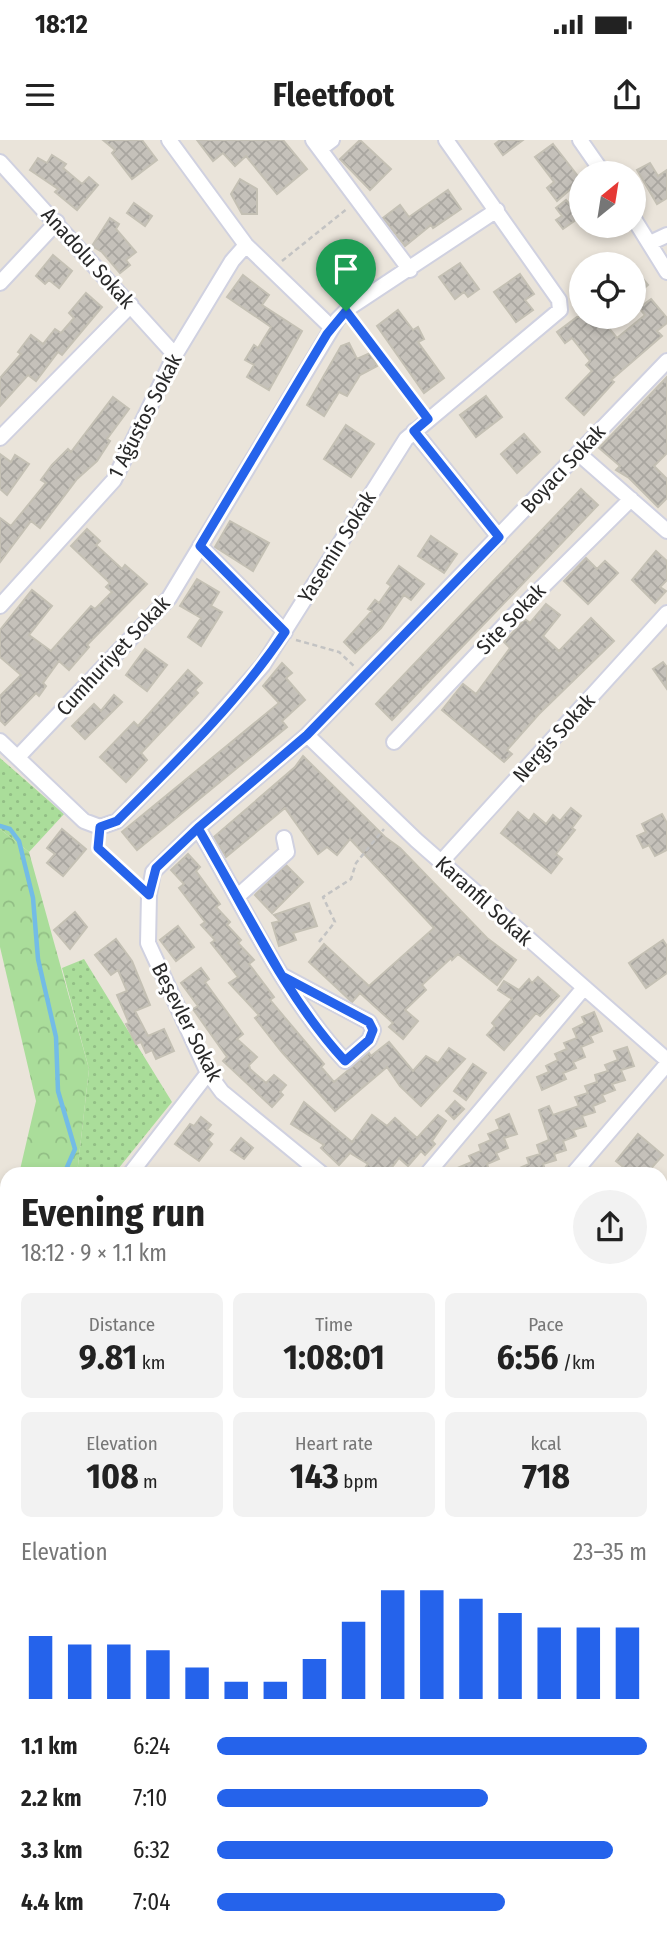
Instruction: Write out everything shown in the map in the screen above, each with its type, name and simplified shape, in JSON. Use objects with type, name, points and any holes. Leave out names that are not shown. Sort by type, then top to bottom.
[{"type":"street","points":[[169,140],[246,244],[331,327]]},
{"type":"street","points":[[446,140],[497,210]]},
{"type":"street","points":[[580,140],[595,161]]},
{"type":"street","points":[[322,143],[358,200],[410,270]]},
{"type":"street","name":"Anadolu Sokak","points":[[0,162],[175,355]]},
{"type":"street","name":"Cumhuriyet Sokak","points":[[18,757],[158,611],[331,327],[346,311],[497,210]]},
{"type":"street","name":"Yasemin Sokak","points":[[100,827],[117,821],[206,730],[263,665],[391,458],[414,431],[560,310],[559,300],[497,210]]},
{"type":"street","points":[[0,283],[57,222]]},
{"type":"street","points":[[650,243],[667,235]]},
{"type":"street","points":[[646,237],[667,272]]},
{"type":"street","name":"1 Ağustos Sokak","points":[[0,606],[114,480],[175,355],[232,261],[246,244]]},
{"type":"street","points":[[0,438],[131,305]]},
{"type":"street","name":"Boyacı Sokak","points":[[156,868],[198,828],[307,735],[667,361]]},
{"type":"street","points":[[414,431],[499,537]]},
{"type":"street","points":[[578,453],[667,531]]},
{"type":"street","name":"Site Sokak","points":[[394,742],[514,615],[631,499]]},
{"type":"street","points":[[200,546],[285,632]]},
{"type":"street","name":"Nergis Sokak","points":[[441,862],[667,613]]},
{"type":"street","name":"Karanfil Sokak","points":[[307,735],[441,862],[667,1062]]},
{"type":"street","points":[[0,741],[84,821],[100,827]]},
{"type":"street","points":[[198,828],[282,976],[324,1038],[345,1061],[369,1040],[373,1030],[369,1022],[282,976]]},
{"type":"street","points":[[238,896],[287,852],[284,838]]},
{"type":"street","name":"Beşevler Sokak","points":[[156,868],[149,895],[150,949],[208,1073],[222,1092],[313,1167]]},
{"type":"street","points":[[433,1167],[583,989]]},
{"type":"street","points":[[579,1167],[667,1062]]},
{"type":"street","points":[[135,1167],[208,1073]]},
{"type":"path","points":[[271,270],[358,200]]},
{"type":"path","points":[[346,311],[428,419]]},
{"type":"path","points":[[285,632],[301,643],[340,652],[364,677]]},
{"type":"path","points":[[319,942],[335,922],[323,897],[351,879],[356,863],[393,818]]},
{"type":"path","points":[[100,827],[98,848],[149,895]]},
{"type":"green space","points":[[0,758],[64,814],[29,852],[0,829]]},
{"type":"green space","points":[[0,829],[29,852],[89,1069],[78,1167],[21,1167],[36,1101],[0,947]]},
{"type":"green space","points":[[84,959],[172,1102],[120,1167],[78,1167],[89,1069],[62,968]]},
{"type":"building","points":[[103,140],[142,140],[157,160],[132,179],[112,153],[115,150]]},
{"type":"building","points":[[197,140],[283,140],[307,169],[277,194],[246,156],[235,166],[223,153],[213,161]]},
{"type":"building","points":[[360,140],[391,169],[370,190],[340,159]]},
{"type":"building","points":[[500,140],[523,140],[503,155],[495,144]]},
{"type":"building","points":[[553,144],[569,165],[569,190],[557,201],[547,188],[554,182],[535,157]]},
{"type":"building","points":[[52,155],[66,164],[63,168],[82,184],[89,177],[98,185],[77,210],[55,192],[58,189],[30,170],[38,158],[47,163]]},
{"type":"building","points":[[650,163],[658,176],[667,170],[667,198],[657,204],[646,185],[646,165]]},
{"type":"building","points":[[240,179],[257,189],[257,214],[242,214],[231,194]]},
{"type":"building","points":[[448,190],[461,209],[433,228],[431,225],[405,246],[383,218],[400,205],[409,217]]},
{"type":"building","points":[[566,200],[569,204],[569,225],[563,229],[556,220],[562,216],[556,208]]},
{"type":"building","points":[[134,203],[152,216],[145,226],[127,213]]},
{"type":"building","points":[[110,218],[119,224],[116,229],[136,252],[126,260],[130,265],[120,273],[102,252],[92,246]]},
{"type":"building","points":[[53,255],[72,271],[59,288],[49,280],[45,284],[36,276]]},
{"type":"building","points":[[460,263],[479,289],[468,297],[464,292],[455,299],[439,277]]},
{"type":"building","points":[[520,274],[534,294],[525,300],[533,310],[516,322],[494,292]]},
{"type":"building","points":[[243,275],[269,295],[262,305],[302,331],[269,390],[247,377],[254,365],[245,360],[254,345],[258,348],[271,327],[227,297]]},
{"type":"building","points":[[86,293],[102,307],[62,355],[58,352],[36,381],[28,375],[0,406],[0,378],[21,354],[18,352],[31,335],[43,344],[55,329],[61,333],[74,318],[69,313]]},
{"type":"building","points":[[651,299],[667,318],[667,323],[657,331],[662,336],[611,380],[614,382],[584,415],[566,398],[592,371],[586,365],[590,361],[572,338],[565,343],[557,332],[569,323],[569,329],[610,329],[617,338],[628,329],[646,329],[646,303]]},
{"type":"building","points":[[398,310],[413,330],[418,327],[424,339],[418,342],[444,378],[424,393],[377,326]]},
{"type":"building","points":[[349,343],[357,359],[370,353],[377,366],[360,375],[347,396],[339,392],[324,416],[307,405],[341,346]]},
{"type":"building","points":[[667,377],[667,453],[654,466],[667,479],[667,498],[658,507],[629,478],[616,470],[620,466],[599,448]]},
{"type":"building","points":[[486,396],[502,417],[476,437],[460,415]]},
{"type":"building","points":[[113,397],[129,409],[107,439],[110,441],[97,461],[77,479],[40,528],[31,521],[0,562],[0,518],[11,526],[46,483],[41,480],[52,465],[68,449],[71,452]]},
{"type":"building","points":[[346,425],[374,444],[351,477],[324,459]]},
{"type":"building","points":[[524,434],[540,452],[517,473],[501,454]]},
{"type":"building","points":[[0,454],[11,462],[15,455],[29,464],[7,495],[0,489]]},
{"type":"building","points":[[581,489],[598,505],[392,720],[376,704]]},
{"type":"building","points":[[230,521],[269,543],[253,571],[215,547]]},
{"type":"building","points":[[87,529],[100,541],[96,545],[122,569],[125,565],[147,584],[87,645],[89,647],[69,670],[59,661],[43,683],[46,686],[39,696],[36,693],[5,725],[0,720],[0,696],[21,675],[0,657],[0,630],[32,590],[52,606],[29,635],[51,651],[91,606],[95,609],[112,592],[106,587],[110,583],[71,546]]},
{"type":"building","points":[[431,536],[457,554],[444,573],[418,556]]},
{"type":"building","points":[[656,551],[667,561],[667,580],[660,587],[666,591],[655,603],[632,580]]},
{"type":"building","points":[[586,558],[597,569],[605,561],[618,573],[588,604],[564,581]]},
{"type":"building","points":[[399,566],[424,584],[411,600],[404,595],[381,628],[355,653],[344,642],[372,611],[368,609],[375,600],[379,603],[391,586],[387,583]]},
{"type":"building","points":[[197,579],[219,592],[211,606],[222,612],[201,646],[188,637],[201,618],[180,606]]},
{"type":"building","points":[[546,604],[560,615],[543,636],[559,651],[591,618],[614,641],[539,714],[507,750],[512,754],[504,762],[442,710],[463,684],[476,694],[510,648],[504,642],[525,619],[530,623]]},
{"type":"building","points":[[145,649],[167,665],[147,691],[126,675]]},
{"type":"building","points":[[663,662],[667,667],[667,689],[653,669]]},
{"type":"building","points":[[282,663],[292,673],[286,678],[305,700],[282,721],[287,727],[137,850],[122,832],[279,703],[263,686]]},
{"type":"building","points":[[188,670],[202,683],[195,690],[198,693],[141,753],[147,760],[126,782],[100,757],[134,722],[138,726]]},
{"type":"building","points":[[114,695],[122,702],[85,739],[72,726],[94,704],[101,711]]},
{"type":"building","points":[[303,756],[385,837],[400,848],[487,938],[516,960],[497,985],[458,954],[452,960],[451,958],[422,985],[426,990],[405,1010],[418,1021],[403,1039],[389,1027],[393,1023],[360,993],[352,1002],[309,962],[324,944],[369,986],[434,928],[350,839],[337,855],[327,847],[318,854],[285,808],[226,857],[214,837],[295,767]]},
{"type":"building","points":[[571,808],[581,816],[572,828],[575,830],[556,854],[562,859],[551,873],[501,833],[518,812],[529,821],[534,814],[546,824],[553,815],[560,821]]},
{"type":"building","points":[[662,814],[667,823],[667,850],[655,856],[649,845],[643,848],[637,836],[646,832],[642,824]]},
{"type":"building","points":[[62,829],[86,849],[63,876],[47,863],[55,854],[47,848]]},
{"type":"building","points":[[188,854],[200,867],[196,871],[220,904],[216,907],[230,922],[227,925],[241,940],[238,943],[254,960],[249,964],[274,997],[270,1000],[324,1064],[321,1067],[334,1082],[369,1053],[371,1056],[389,1042],[413,1071],[426,1056],[438,1063],[449,1048],[465,1059],[421,1106],[400,1086],[387,1067],[335,1111],[281,1051],[255,1018],[259,1015],[229,983],[238,977],[211,943],[215,940],[201,925],[205,922],[179,888],[184,884],[171,870]]},
{"type":"building","points":[[286,865],[303,882],[272,913],[255,895]]},
{"type":"building","points":[[309,903],[317,926],[293,933],[296,940],[279,946],[272,923],[280,921],[274,915]]},
{"type":"building","points":[[75,912],[87,927],[70,949],[54,930]]},
{"type":"building","points":[[178,926],[194,947],[176,961],[160,940]]},
{"type":"building","points":[[116,939],[132,961],[150,1005],[135,1011],[148,1036],[164,1029],[174,1051],[156,1059],[152,1050],[146,1053],[141,1042],[136,1044],[126,1024],[129,1023],[117,995],[127,991],[118,970],[111,975],[95,955]]},
{"type":"building","points":[[663,940],[667,946],[667,973],[646,988],[629,963]]},
{"type":"building","points":[[201,968],[209,979],[205,982],[243,1034],[237,1039],[257,1057],[249,1065],[250,1069],[266,1083],[274,1075],[286,1085],[280,1092],[283,1095],[272,1107],[223,1061],[227,1057],[193,1009],[198,1006],[181,983]]},
{"type":"building","points":[[538,977],[559,996],[540,1016],[536,1013],[504,1050],[487,1035],[495,1026],[492,1023],[512,999],[498,990],[504,981],[519,990],[529,979],[532,983]]},
{"type":"building","points":[[594,1012],[602,1031],[590,1036],[593,1042],[581,1047],[585,1057],[573,1062],[576,1068],[563,1073],[566,1079],[542,1090],[537,1077],[549,1072],[546,1066],[558,1060],[555,1054],[567,1049],[564,1043],[577,1038],[573,1029],[585,1023],[582,1017]]},
{"type":"building","points":[[627,1047],[634,1066],[621,1070],[625,1080],[612,1084],[615,1090],[602,1095],[605,1101],[593,1106],[595,1112],[582,1116],[586,1126],[573,1130],[576,1136],[563,1141],[566,1150],[554,1154],[556,1160],[543,1164],[544,1167],[522,1167],[529,1164],[527,1158],[540,1154],[537,1145],[549,1140],[539,1110],[549,1106],[553,1115],[579,1106],[575,1097],[588,1093],[585,1086],[597,1082],[595,1075],[608,1071],[605,1065],[618,1060],[614,1051]]},
{"type":"building","points":[[473,1064],[486,1073],[466,1100],[454,1091]]},
{"type":"building","points":[[455,1101],[464,1109],[454,1119],[446,1111]]},
{"type":"building","points":[[304,1102],[352,1142],[372,1115],[387,1126],[395,1118],[417,1138],[438,1115],[446,1121],[432,1141],[435,1144],[425,1155],[421,1151],[408,1166],[399,1158],[392,1167],[366,1167],[368,1164],[350,1153],[339,1165],[321,1148],[324,1145],[291,1124]]},
{"type":"building","points":[[509,1114],[517,1134],[504,1138],[508,1148],[496,1153],[499,1159],[487,1164],[488,1167],[460,1167],[472,1162],[469,1156],[481,1151],[479,1145],[491,1140],[488,1134],[500,1129],[496,1120]]},
{"type":"building","points":[[201,1117],[211,1125],[207,1130],[213,1134],[208,1140],[212,1144],[199,1161],[175,1144],[190,1124],[194,1126]]},
{"type":"building","points":[[638,1134],[663,1155],[652,1167],[623,1167],[616,1161]]},
{"type":"building","points":[[241,1138],[253,1148],[244,1159],[231,1150]]},
{"type":"waterway","points":[[0,826],[10,829],[19,841],[33,898],[38,959],[56,1037],[58,1091],[75,1149],[67,1167]]},
{"type":"route","points":[[346,311],[327,334],[200,546],[285,632],[263,665],[206,730],[117,821],[100,827],[98,848],[149,895],[153,872],[198,828],[282,976],[369,1022],[373,1030],[369,1040],[345,1061],[324,1038],[282,976],[238,896],[198,828],[307,735],[499,537],[414,431],[428,419],[346,311]]}]
